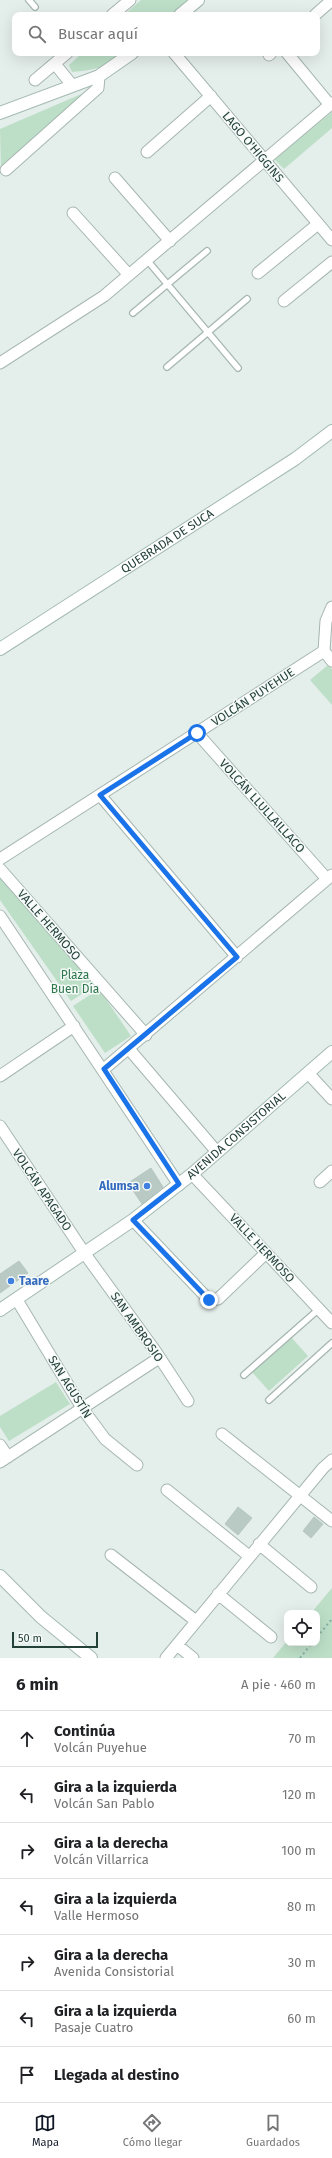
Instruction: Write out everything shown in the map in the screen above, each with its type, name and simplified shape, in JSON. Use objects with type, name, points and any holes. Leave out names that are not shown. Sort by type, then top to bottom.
[{"type":"street","points":[[116,12],[130,0]]},
{"type":"street","points":[[184,12],[198,0]]},
{"type":"street","points":[[318,12],[332,0]]},
{"type":"street","points":[[35,80],[63,56]]},
{"type":"street","points":[[0,113],[99,76],[128,56]]},
{"type":"street","name":"LAGO O'HIGGINS","points":[[177,56],[332,240]]},
{"type":"street","points":[[0,363],[104,296],[331,104],[290,56]]},
{"type":"street","points":[[54,64],[72,85]]},
{"type":"street","points":[[6,170],[98,88],[99,76]]},
{"type":"street","points":[[147,152],[211,96]]},
{"type":"street","points":[[115,178],[170,240]]},
{"type":"street","points":[[73,213],[129,275]]},
{"type":"street","points":[[258,273],[318,224]]},
{"type":"street","points":[[284,301],[332,262]]},
{"type":"street","name":"QUEBRADA DE SUCA","points":[[0,649],[295,460],[332,431]]},
{"type":"street","points":[[332,606],[326,620],[324,652],[332,661]]},
{"type":"street","name":"VOLCÁN PUYEHUE","points":[[0,859],[324,652]]},
{"type":"street","name":"VOLCÁN LLULLAILLACO","points":[[197,733],[330,877]]},
{"type":"street","points":[[100,795],[237,957]]},
{"type":"street","name":"VALLE HERMOSO","points":[[0,869],[146,1035]]},
{"type":"street","points":[[104,1069],[146,1035],[330,877]]},
{"type":"street","points":[[0,916],[3,928],[104,1069],[179,1184]]},
{"type":"street","points":[[0,1076],[74,1026]]},
{"type":"street","points":[[129,1049],[217,1152]]},
{"type":"street","name":"AVENIDA CONSISTORIAL","points":[[0,1310],[85,1254],[133,1220],[192,1174],[332,1052]]},
{"type":"street","points":[[308,1073],[332,1099]]},
{"type":"street","name":"VOLCÁN APAGADO","points":[[0,1126],[85,1254]]},
{"type":"street","points":[[320,1182],[332,1171]]},
{"type":"street","name":"VALLE HERMOSO","points":[[192,1174],[332,1323]]},
{"type":"street","points":[[133,1220],[209,1300],[218,1299],[266,1253]]},
{"type":"street","name":"SAN AMBROSIO","points":[[85,1254],[188,1401]]},
{"type":"street","name":"SAN AGUSTÍN","points":[[16,1300],[82,1408],[105,1439],[137,1465]]},
{"type":"street","points":[[0,1445],[4,1459],[159,1358]]},
{"type":"street","points":[[222,1434],[332,1521]]},
{"type":"street","points":[[166,1658],[259,1544],[332,1460]]},
{"type":"street","points":[[167,1490],[249,1556]]},
{"type":"street","points":[[259,1544],[311,1587]]},
{"type":"street","points":[[111,1555],[196,1622]]},
{"type":"street","points":[[0,1576],[41,1617],[91,1658]]},
{"type":"street","points":[[218,1594],[271,1637]]},
{"type":"street","points":[[177,1645],[193,1658]]},
{"type":"lane","points":[[29,0],[35,8]]},
{"type":"lane","points":[[133,313],[207,251]]},
{"type":"lane","points":[[147,260],[238,368]]},
{"type":"lane","points":[[167,367],[247,299]]},
{"type":"lane","points":[[244,1375],[319,1309]]},
{"type":"lane","points":[[269,1400],[332,1343]]},
{"type":"path","points":[[320,1633],[332,1619]]},
{"type":"path","points":[[300,1658],[310,1646]]},
{"type":"green space","points":[[141,0],[192,0],[177,12],[127,12]]},
{"type":"green space","points":[[79,56],[123,56],[108,65],[87,70],[72,72],[69,65]]},
{"type":"green space","points":[[86,92],[1,169],[0,129]]},
{"type":"green space","points":[[332,112],[332,128],[284,169],[274,159]]},
{"type":"green space","points":[[328,665],[332,669],[332,705],[310,680]]},
{"type":"green space","name":"Plaza Buen Día","points":[[0,877],[96,985],[71,1001],[0,900]]},
{"type":"green space","points":[[99,989],[131,1036],[105,1053],[73,1006]]},
{"type":"green space","points":[[291,1337],[308,1356],[269,1391],[252,1372]]},
{"type":"green space","points":[[56,1382],[70,1404],[9,1441],[0,1427],[0,1416]]},
{"type":"green space","points":[[332,1588],[332,1658],[273,1658],[284,1645],[284,1646],[320,1646],[320,1610],[314,1610]]},
{"type":"building","name":"Alumsa","points":[[151,1168],[163,1187],[142,1204],[128,1183]]},
{"type":"building","points":[[19,1261],[28,1273],[0,1293],[0,1274]]},
{"type":"building","points":[[238,1507],[252,1518],[238,1535],[225,1524]]},
{"type":"building","points":[[314,1517],[323,1524],[311,1538],[303,1531]]},
{"type":"place","name":"Alumsa","points":[[147,1186]]},
{"type":"place","name":"Taare","points":[[11,1281]]},
{"type":"route","points":[[197,733],[100,795],[237,957],[104,1069],[179,1184],[133,1220],[209,1300]]}]
